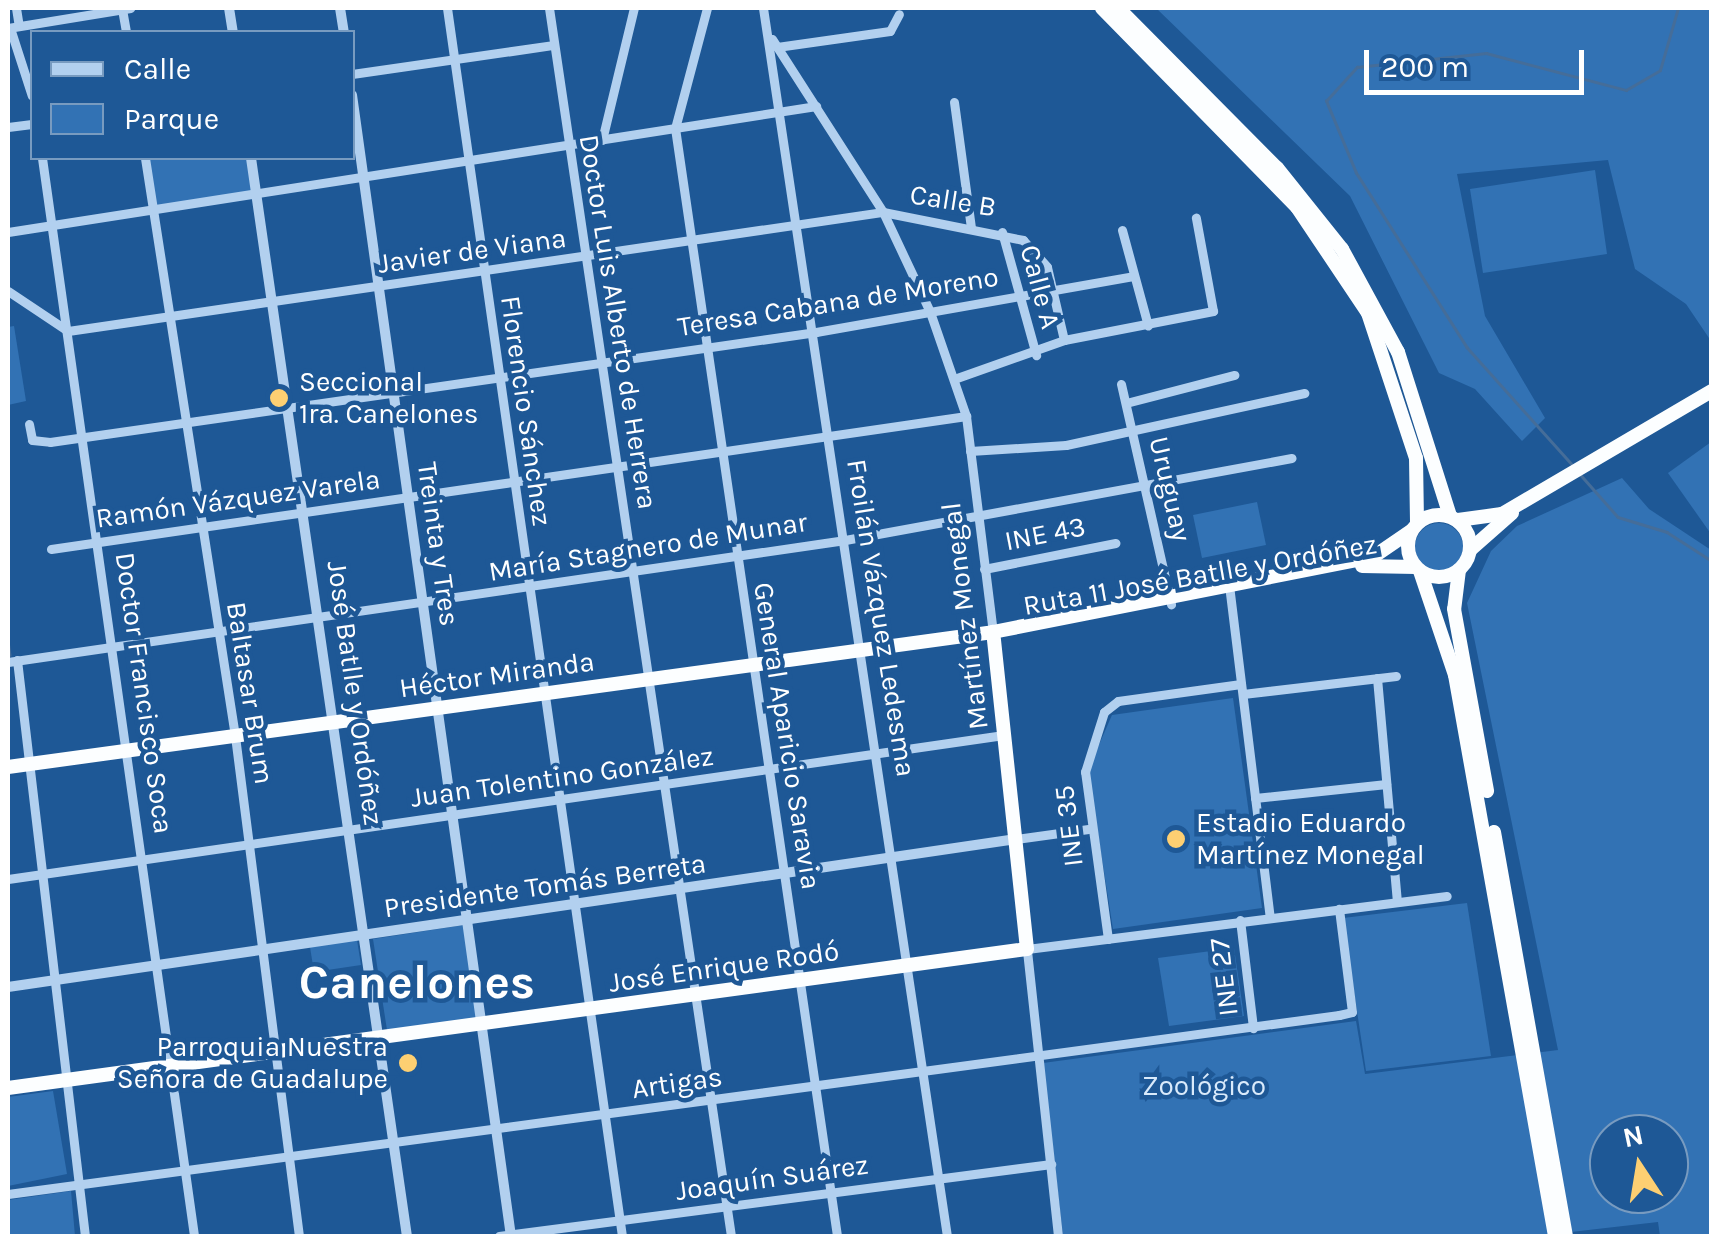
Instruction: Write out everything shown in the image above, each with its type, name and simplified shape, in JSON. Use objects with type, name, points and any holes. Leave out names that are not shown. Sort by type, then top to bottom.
[{"type":"highway","points":[[1102,8],[1296,207],[1368,313],[1403,402],[1420,480],[1414,527],[1418,569],[1448,639],[1533,1076]]},
{"type":"highway","points":[[1118,8],[1277,168],[1342,249],[1398,352],[1454,518],[1470,550]]},
{"type":"highway","points":[[1554,1236],[1533,1076],[1457,634],[1459,570],[1470,550],[1524,502],[1712,391]]},
{"type":"highway","points":[[1414,527],[1524,502]]},
{"type":"highway","name":"Ruta 11 José Batlle y Ordóñez","points":[[993,635],[1374,558],[1414,527]]},
{"type":"highway","name":"Ruta 11 José Batlle y Ordóñez","points":[[1229,589],[1369,565],[1459,570]]},
{"type":"highway","name":"Héctor Miranda","points":[[8,767],[993,635]]},
{"type":"highway","name":"Martínez Monegal","points":[[993,635],[1027,949]]},
{"type":"highway","name":"José Enrique Rodó","points":[[8,1088],[1027,949]]},
{"type":"highway","points":[[1536,1097],[1566,1236]]},
{"type":"street","points":[[16,8],[12,28],[30,89]]},
{"type":"street","points":[[12,28],[126,8]]},
{"type":"street","name":"Florencio Sánchez","points":[[447,8],[622,1236]]},
{"type":"street","name":"Doctor Luis Alberto de Herrera","points":[[549,8],[731,1236]]},
{"type":"street","points":[[602,140],[634,8]]},
{"type":"street","name":"General Aparicio Saravia","points":[[707,8],[675,128],[838,1236]]},
{"type":"street","name":"Froilán Vázquez Ledesma","points":[[763,8],[771,36],[778,112],[800,228],[880,752],[947,1236]]},
{"type":"street","points":[[777,47],[890,30],[898,14]]},
{"type":"street","name":"Martínez Monegal","points":[[771,36],[883,212],[930,312],[966,416],[993,635]]},
{"type":"street","points":[[355,74],[554,45]]},
{"type":"street","points":[[954,102],[971,226]]},
{"type":"street","points":[[8,232],[816,106]]},
{"type":"street","name":"Treinta y Tres","points":[[355,116],[484,1025],[507,1236]]},
{"type":"street","name":"Doctor Francisco Soca","points":[[42,160],[115,646],[194,1236]]},
{"type":"street","name":"Baltasar Brum","points":[[145,160],[235,736],[299,1236]]},
{"type":"street","name":"José Batlle y Ordóñez","points":[[251,160],[338,722],[407,1236]]},
{"type":"street","name":"Calle B","points":[[883,212],[1002,232],[1031,248],[1054,290],[1064,340]]},
{"type":"street","name":"Javier de Viana","points":[[68,332],[800,228],[883,212]]},
{"type":"street","points":[[954,379],[1036,355],[1064,340],[1214,311],[1196,218]]},
{"type":"street","points":[[1122,230],[1148,326]]},
{"type":"street","name":"Calle A","points":[[1002,232],[1036,355]]},
{"type":"street","name":"Teresa Cabana de Moreno","points":[[29,424],[38,442],[82,437],[816,332],[1134,276]]},
{"type":"street","points":[[8,292],[68,332]]},
{"type":"street","points":[[1126,404],[1234,375]]},
{"type":"street","name":"Uruguay","points":[[1121,384],[1150,489],[1170,601]]},
{"type":"street","points":[[970,450],[1135,432],[1304,393]]},
{"type":"street","name":"Ramón Vázquez Varela","points":[[51,549],[966,416]]},
{"type":"street","name":"María Stagnero de Munar","points":[[12,661],[845,540],[1150,489],[1292,458]]},
{"type":"street","name":"INE 43","points":[[984,569],[1115,543]]},
{"type":"street","points":[[1229,589],[1270,917]]},
{"type":"street","points":[[12,661],[44,874],[86,1236]]},
{"type":"street","points":[[1242,689],[1396,676]]},
{"type":"street","points":[[1377,678],[1397,902]]},
{"type":"street","name":"INE 35","points":[[1108,938],[1088,829],[1086,759],[1104,712],[1118,701],[1242,689]]},
{"type":"street","name":"Juan Tolentino González","points":[[8,880],[1004,735]]},
{"type":"street","points":[[1255,798],[1386,784]]},
{"type":"street","name":"Presidente Tomás Berreta","points":[[8,986],[1088,829]]},
{"type":"street","name":"José Enrique Rodó","points":[[1027,949],[1447,896]]},
{"type":"street","name":"Artigas","points":[[8,1194],[1352,1012],[1339,910]]},
{"type":"street","name":"INE 27","points":[[1240,920],[1253,1028]]},
{"type":"street","name":"Martínez Monegal","points":[[1027,949],[1058,1236]]},
{"type":"street","name":"Joaquín Suárez","points":[[507,1236],[1051,1164]]},
{"type":"green space","points":[[1156,8],[1711,8],[1711,341],[1686,304],[1635,269],[1608,160],[1457,174],[1485,316],[1545,418],[1522,441],[1475,389],[1439,373],[1350,196]]},
{"type":"green space","points":[[148,160],[248,160],[253,192],[156,207]]},
{"type":"green space","points":[[1595,170],[1607,254],[1483,273],[1470,189]]},
{"type":"green space","points":[[14,326],[26,401],[8,405],[8,327]]},
{"type":"green space","points":[[1711,442],[1711,534],[1668,473]]},
{"type":"green space","name":"Zoológico","points":[[1622,478],[1649,509],[1711,550],[1711,1236],[1660,1236],[1658,1222],[1536,1236],[1063,1236],[1043,1063],[1356,1021],[1365,1074],[1558,1050],[1467,603],[1491,551],[1517,526]]},
{"type":"green space","points":[[1257,502],[1266,545],[1202,558],[1193,515]]},
{"type":"green space","points":[[1439,523],[1456,530],[1463,547],[1456,564],[1439,571],[1422,564],[1415,547],[1422,530]]},
{"type":"green space","name":"Estadio Eduardo Martínez Monegal","points":[[1233,698],[1262,908],[1113,929],[1088,770],[1112,715]]},
{"type":"green space","points":[[1467,903],[1491,1056],[1366,1071],[1343,918]]},
{"type":"green space","points":[[464,925],[479,1018],[387,1030],[373,939]]},
{"type":"green space","points":[[357,940],[361,965],[314,972],[310,947]]},
{"type":"green space","points":[[1234,948],[1244,1016],[1169,1026],[1158,958]]},
{"type":"green space","points":[[53,1091],[67,1174],[8,1186],[8,1097]]},
{"type":"green space","points":[[71,1191],[75,1236],[8,1236],[8,1200]]},
{"type":"waterway","points":[[1571,464],[1467,348],[1356,173],[1326,101],[1357,67],[1486,53],[1626,90],[1660,70],[1678,8]]},
{"type":"waterway","points":[[1580,474],[1618,517],[1667,532],[1712,561]]},
{"type":"waterway","points":[[8,641],[10,655]]},
{"type":"place","name":"Seccional 1ra. Canelones","points":[[279,398]]},
{"type":"place","name":"Estadio Eduardo Martínez Monegal","points":[[1176,839]]},
{"type":"place","name":"Parroquia Nuestra Señora de Guadalupe","points":[[408,1063]]},
{"type":"district","name":"Canelones","points":[[417,983]]}]
